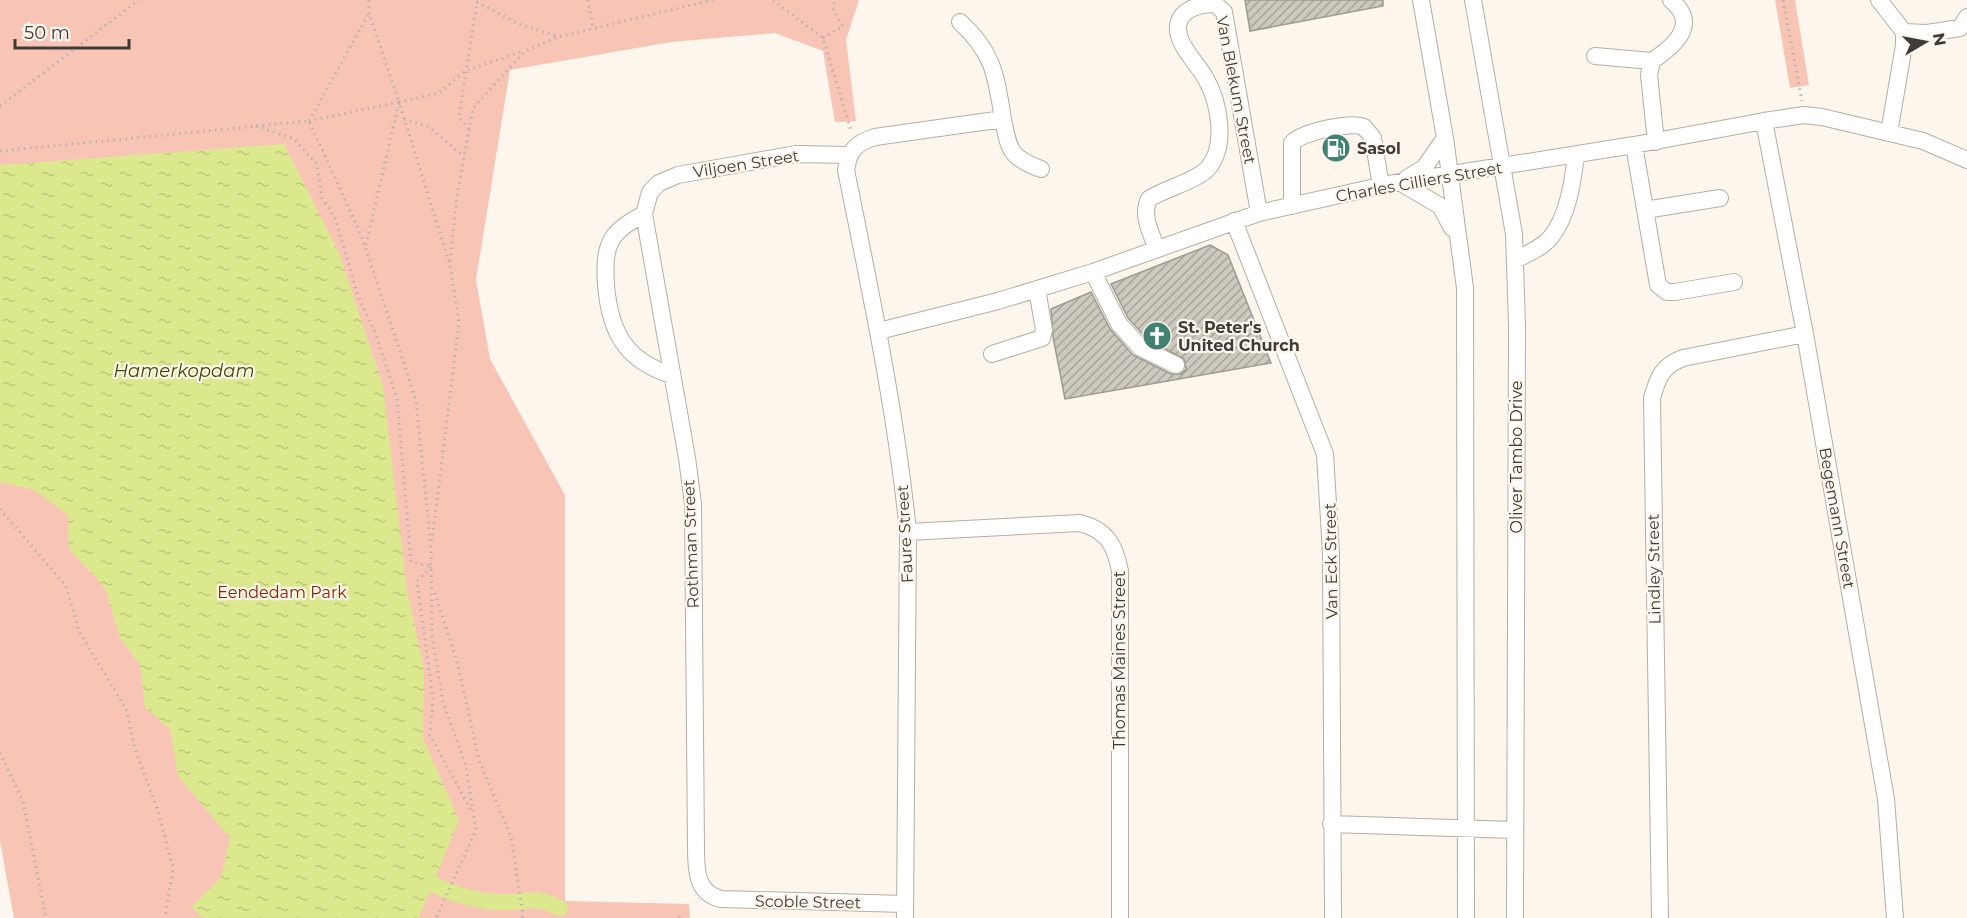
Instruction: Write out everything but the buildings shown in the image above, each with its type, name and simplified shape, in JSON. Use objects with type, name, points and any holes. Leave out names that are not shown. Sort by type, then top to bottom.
[{"type":"street","points":[[1421,0],[1445,138],[1465,288],[1466,918]]},
{"type":"street","name":"Oliver Tambo Drive","points":[[1473,0],[1514,234],[1517,325],[1515,918]]},
{"type":"street","points":[[1595,56],[1652,61],[1670,49],[1682,36],[1684,23],[1681,12],[1671,0]]},
{"type":"street","points":[[1879,0],[1904,32],[1904,45],[1889,133]]},
{"type":"street","name":"Van Blekum Street","points":[[1157,249],[1147,223],[1146,206],[1149,198],[1209,168],[1219,147],[1214,95],[1180,40],[1178,27],[1181,16],[1188,9],[1202,4],[1215,4],[1224,12],[1260,213]]},
{"type":"street","points":[[960,22],[978,38],[988,52],[1012,153],[1024,163],[1041,169]]},
{"type":"street","points":[[1904,32],[1927,33],[1965,26]]},
{"type":"street","points":[[1652,61],[1649,75],[1656,142]]},
{"type":"street","name":"Charles Cilliers Street","points":[[879,331],[1093,272],[1260,213],[1390,185],[1634,146],[1764,121],[1804,115],[1889,133],[1941,147],[1967,160]]},
{"type":"street","name":"Viljoen Street","points":[[650,192],[659,183],[678,175],[732,163],[796,154],[853,150],[875,137],[1003,119]]},
{"type":"street","name":"Begemann Street","points":[[1764,121],[1805,334],[1886,799],[1894,918]]},
{"type":"street","points":[[1292,206],[1292,143],[1303,135],[1313,132],[1349,125],[1365,127],[1373,138],[1390,185],[1440,206],[1448,218],[1460,252]]},
{"type":"street","points":[[1390,185],[1424,168],[1445,138]]},
{"type":"street","points":[[1634,146],[1656,279],[1662,290],[1675,292],[1734,282]]},
{"type":"street","name":"Faure Street","points":[[853,150],[846,170],[879,331],[903,481],[908,532],[905,911]]},
{"type":"street","points":[[1515,260],[1543,244],[1556,230],[1572,184],[1576,155]]},
{"type":"street","name":"Rothman Street","points":[[650,192],[644,214],[693,504],[696,869],[700,884],[711,897]]},
{"type":"street","points":[[1645,210],[1720,198]]},
{"type":"street","points":[[644,214],[622,228],[608,250],[605,268],[608,302],[613,324],[630,351],[649,368],[671,375]]},
{"type":"street","name":"Van Eck Street","points":[[1234,221],[1325,454],[1331,554],[1333,918]]},
{"type":"street","points":[[1093,272],[1119,324],[1142,348],[1176,365]]},
{"type":"street","points":[[992,354],[1042,338],[1044,330],[1037,289]]},
{"type":"street","name":"Lindley Street","points":[[1660,918],[1652,398],[1659,374],[1669,364],[1683,358],[1805,334]]},
{"type":"street","name":"Thomas Maines Street","points":[[908,532],[1080,523],[1093,526],[1112,542],[1120,571],[1120,918]]},
{"type":"street","points":[[1331,824],[1514,830]]},
{"type":"street","name":"Scoble Street","points":[[711,897],[905,911]]},
{"type":"path","points":[[0,105],[139,0]]},
{"type":"path","points":[[369,0],[369,14],[450,265],[459,322],[431,548]]},
{"type":"path","points":[[588,0],[593,28]]},
{"type":"path","points":[[0,151],[309,121],[399,102],[439,93],[465,72],[558,37],[712,0]]},
{"type":"path","points":[[773,0],[823,38],[853,150]]},
{"type":"path","points":[[823,38],[843,26],[833,10],[836,0]]},
{"type":"path","points":[[1783,0],[1804,115]]},
{"type":"path","points":[[469,129],[459,117],[476,1],[519,24],[558,37]]},
{"type":"path","points":[[309,121],[369,14]]},
{"type":"path","points":[[450,265],[464,157],[473,108],[525,51]]},
{"type":"path","points":[[366,246],[371,233],[399,102]]},
{"type":"path","points":[[404,119],[429,127],[464,157]]},
{"type":"path","points":[[309,121],[366,246],[416,400],[431,548],[432,636],[443,702],[466,766],[476,830],[436,918]]},
{"type":"path","points":[[255,126],[294,139],[316,164],[322,198],[335,218],[358,296],[375,332],[397,399],[411,562],[432,566]]},
{"type":"path","points":[[0,509],[66,586],[79,630],[126,709],[135,749],[158,811],[173,868],[165,918]]},
{"type":"path","points":[[432,566],[417,581],[433,700],[430,735],[474,816]]},
{"type":"path","points":[[433,589],[457,662],[479,760],[511,837],[523,917]]},
{"type":"path","points":[[0,753],[23,801],[46,918]]},
{"type":"green space","name":"Eendedam Park","points":[[0,0],[859,0],[846,40],[856,121],[835,122],[823,51],[775,33],[671,42],[510,70],[476,280],[490,359],[565,495],[565,901],[689,904],[690,918],[14,918],[0,841]]},
{"type":"green space","points":[[1775,0],[1795,0],[1809,85],[1790,88]]},
{"type":"water","name":"Hamerkopdam","points":[[284,144],[339,253],[383,386],[407,590],[424,668],[423,738],[459,820],[419,918],[204,918],[191,907],[221,877],[230,838],[178,776],[170,729],[145,708],[140,665],[120,638],[105,588],[69,549],[68,515],[34,490],[0,482],[0,165]]},
{"type":"waterway","points":[[433,884],[480,900],[500,902],[535,900],[560,908]]},
{"type":"place","name":"Sasol","points":[[1336,148]]},
{"type":"place","name":"St. Peter's United Church","points":[[1157,336]]}]
